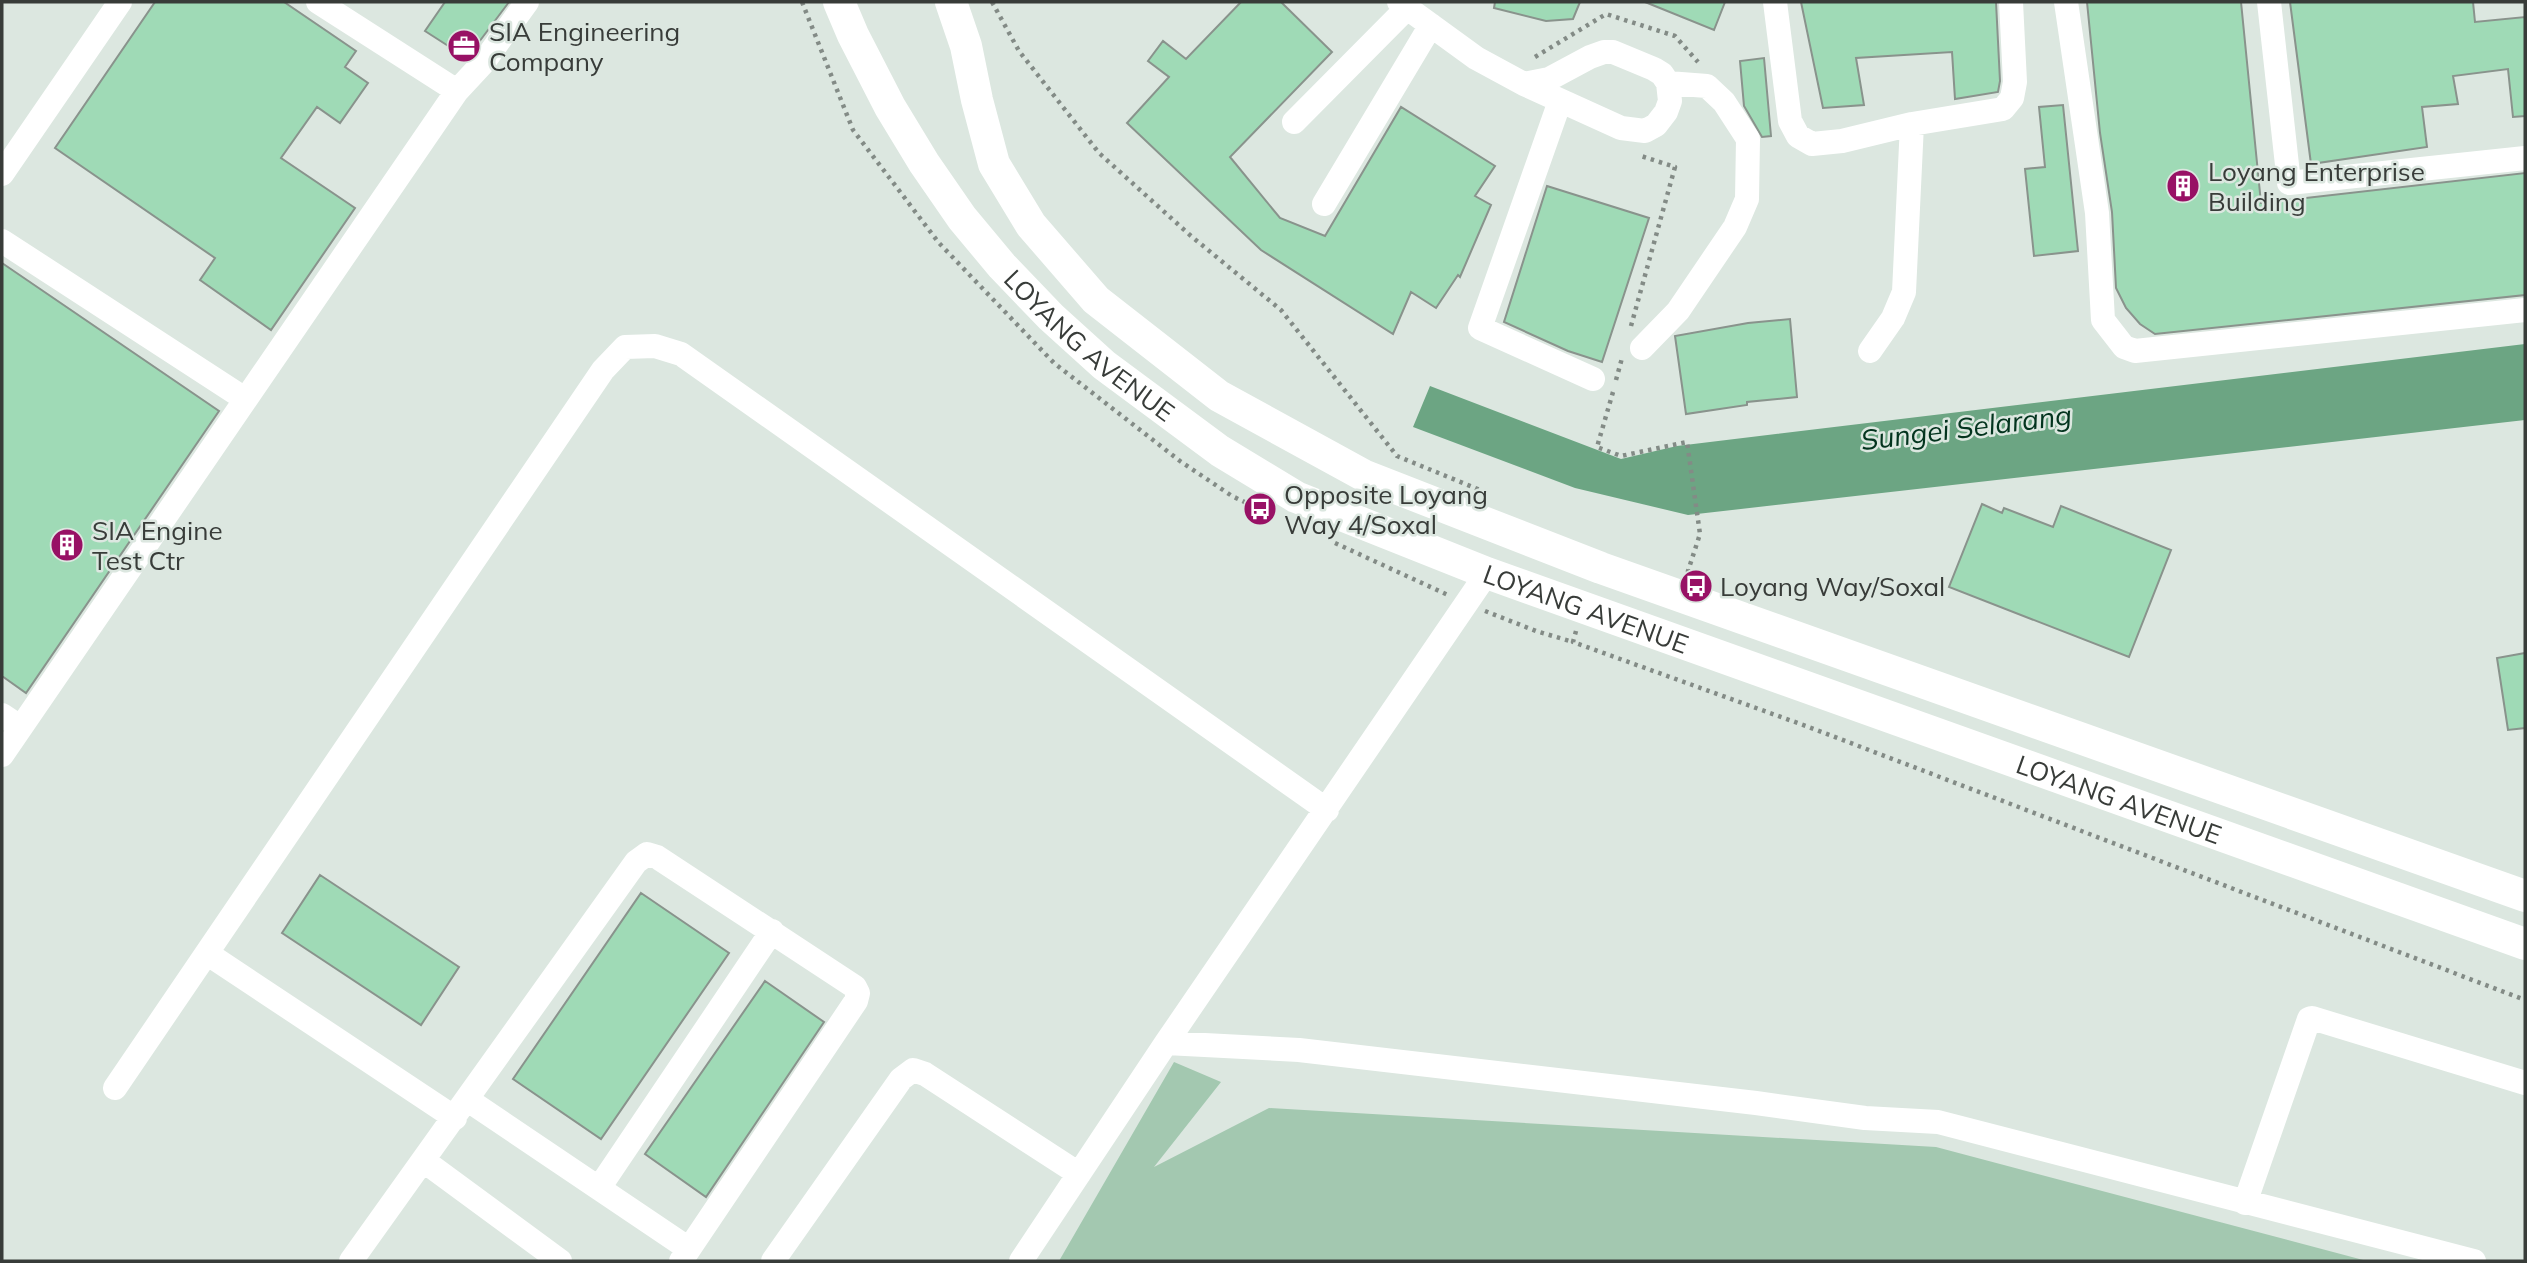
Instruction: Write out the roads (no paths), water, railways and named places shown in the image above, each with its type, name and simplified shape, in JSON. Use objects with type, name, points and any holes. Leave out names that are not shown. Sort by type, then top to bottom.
[{"type":"main road","name":"LOYANG AVENUE","points":[[839,2],[890,107],[924,163],[962,218],[1002,266],[1051,317],[1104,365],[1220,452],[1296,497],[1488,573],[2525,944]]},
{"type":"main road","name":"LOYANG AVENUE","points":[[951,2],[966,46],[994,163],[1031,225],[1096,300],[1219,396],[1365,476],[1601,568],[2525,896]]},
{"type":"street","points":[[2,174],[120,2]]},
{"type":"street","points":[[318,2],[457,91]]},
{"type":"street","points":[[2,755],[11,721],[245,399],[457,91],[483,63],[527,2]]},
{"type":"street","points":[[1775,2],[1790,121],[1798,136],[1812,144],[2003,109],[2012,98],[2015,82],[2011,2]]},
{"type":"street","points":[[2066,2],[2096,213],[2103,320],[2124,347],[2134,351],[2525,310]]},
{"type":"street","points":[[2269,2],[2289,183],[2525,158]]},
{"type":"street","points":[[1294,122],[1403,5],[1476,58],[1524,84],[1620,128],[1645,131],[1656,125],[1670,101],[1668,83],[1654,69],[1613,52],[1604,52],[1549,79],[1524,84]]},
{"type":"street","points":[[1324,204],[1430,25]]},
{"type":"street","points":[[1632,343],[1678,311],[1735,227],[1747,199],[1748,139],[1724,102],[1707,86],[1668,83]]},
{"type":"street","points":[[1560,101],[1480,328],[1593,379]]},
{"type":"street","points":[[1870,351],[1894,318],[1903,292],[1912,124]]},
{"type":"street","points":[[2,241],[245,399]]},
{"type":"street","points":[[115,1088],[603,370],[625,347],[655,346],[681,354],[1326,810]]},
{"type":"street","points":[[1021,1261],[1488,573]]},
{"type":"street","points":[[208,954],[461,1109],[598,1188],[685,1255],[858,996],[855,988],[657,857],[647,854],[640,857],[461,1109],[424,1161],[351,1261]]},
{"type":"street","points":[[598,1188],[772,931]]},
{"type":"street","points":[[2245,1203],[2307,1022],[2312,1018],[2525,1083]]},
{"type":"street","points":[[1167,1043],[1298,1050],[1742,1101],[1865,1118],[1938,1122],[2474,1261]]},
{"type":"street","points":[[773,1261],[901,1079],[913,1070],[925,1074],[1079,1174]]},
{"type":"street","points":[[424,1161],[560,1261]]},
{"type":"water","name":"Sungei Selarang","points":[[2525,344],[2525,420],[1688,515],[1575,488],[1413,427],[1430,386],[1621,459],[1677,446]]},
{"type":"place","name":"SIA Engineering Company","points":[[464,46]]},
{"type":"place","name":"Loyang Enterprise Building","points":[[2183,186]]},
{"type":"place","name":"Opposite Loyang Way 4/Soxal","points":[[1260,509]]},
{"type":"place","name":"SIA Engine Test Ctr","points":[[67,545]]},
{"type":"place","name":"Loyang Way/Soxal","points":[[1696,586]]}]
